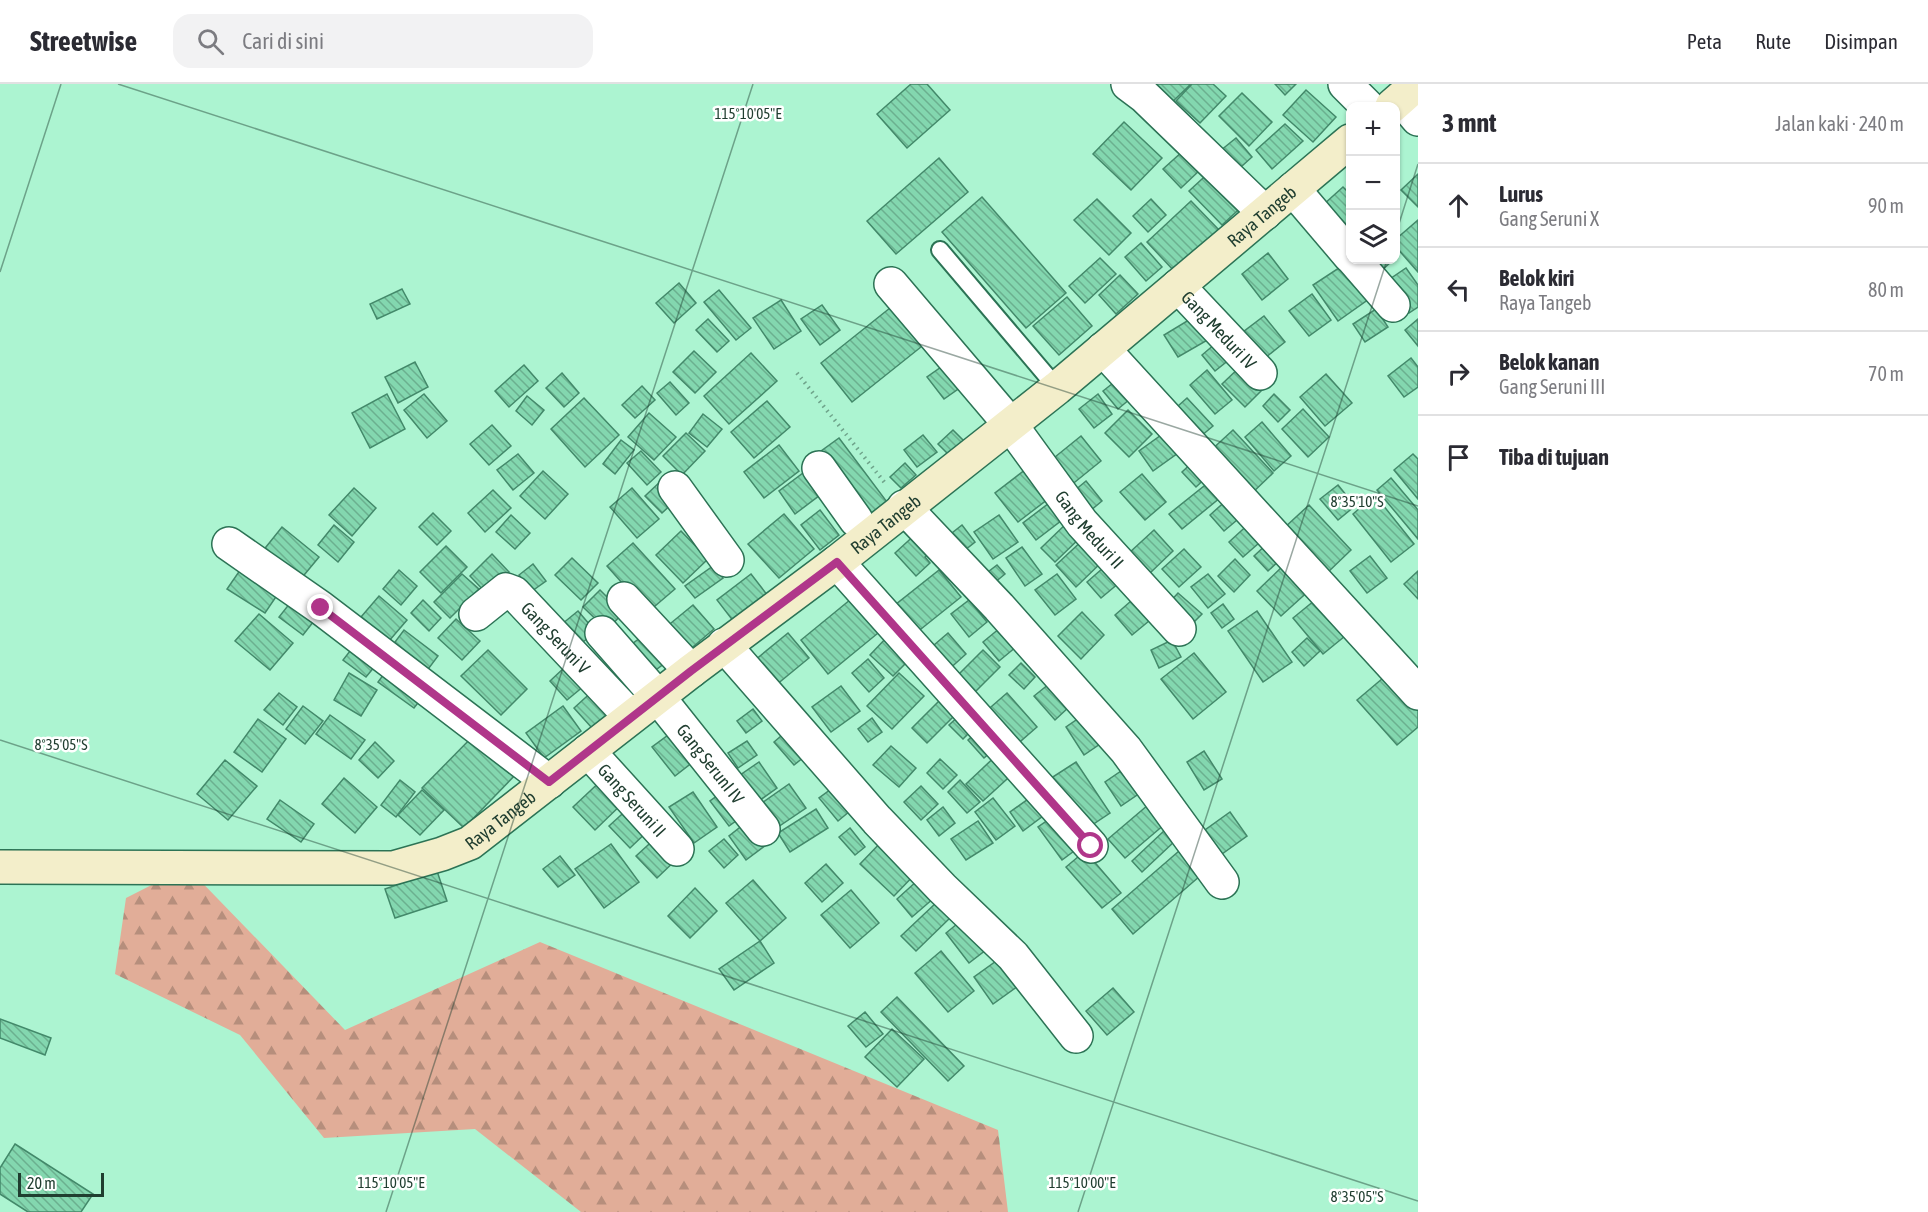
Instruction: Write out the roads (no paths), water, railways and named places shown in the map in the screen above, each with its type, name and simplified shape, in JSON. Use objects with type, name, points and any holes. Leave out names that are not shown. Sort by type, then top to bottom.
[{"type":"street","points":[[1128,84],[1265,213]]},
{"type":"street","points":[[1345,84],[1363,102]]},
{"type":"street","name":"Raya Tangeb","points":[[0,867],[393,868],[442,854],[470,843],[724,645],[837,562],[1057,388],[1346,144]]},
{"type":"street","points":[[1293,189],[1346,251]]},
{"type":"street","points":[[1357,264],[1393,305]]},
{"type":"street","name":"Gang Meduri II","points":[[891,284],[1010,424],[1082,523],[1179,628]]},
{"type":"street","name":"Gang Meduri IV","points":[[1178,286],[1260,373]]},
{"type":"street","points":[[1103,349],[1418,693]]},
{"type":"street","points":[[819,468],[856,520]]},
{"type":"street","points":[[675,488],[727,560]]},
{"type":"street","points":[[904,507],[999,607],[1126,750],[1222,882]]},
{"type":"street","points":[[229,544],[321,608],[549,782]]},
{"type":"street","points":[[837,562],[1091,846]]},
{"type":"street","name":"Gang Seruni V","points":[[476,614],[506,590],[514,593],[631,717]]},
{"type":"street","points":[[624,599],[691,671]]},
{"type":"street","name":"Gang SerunI IV","points":[[602,633],[658,697],[763,829]]},
{"type":"street","points":[[724,645],[877,820],[942,888],[1013,956],[1076,1036]]},
{"type":"street","name":"Gang Seruni II","points":[[588,752],[677,849]]},
{"type":"lane","points":[[940,250],[1057,388]]}]
